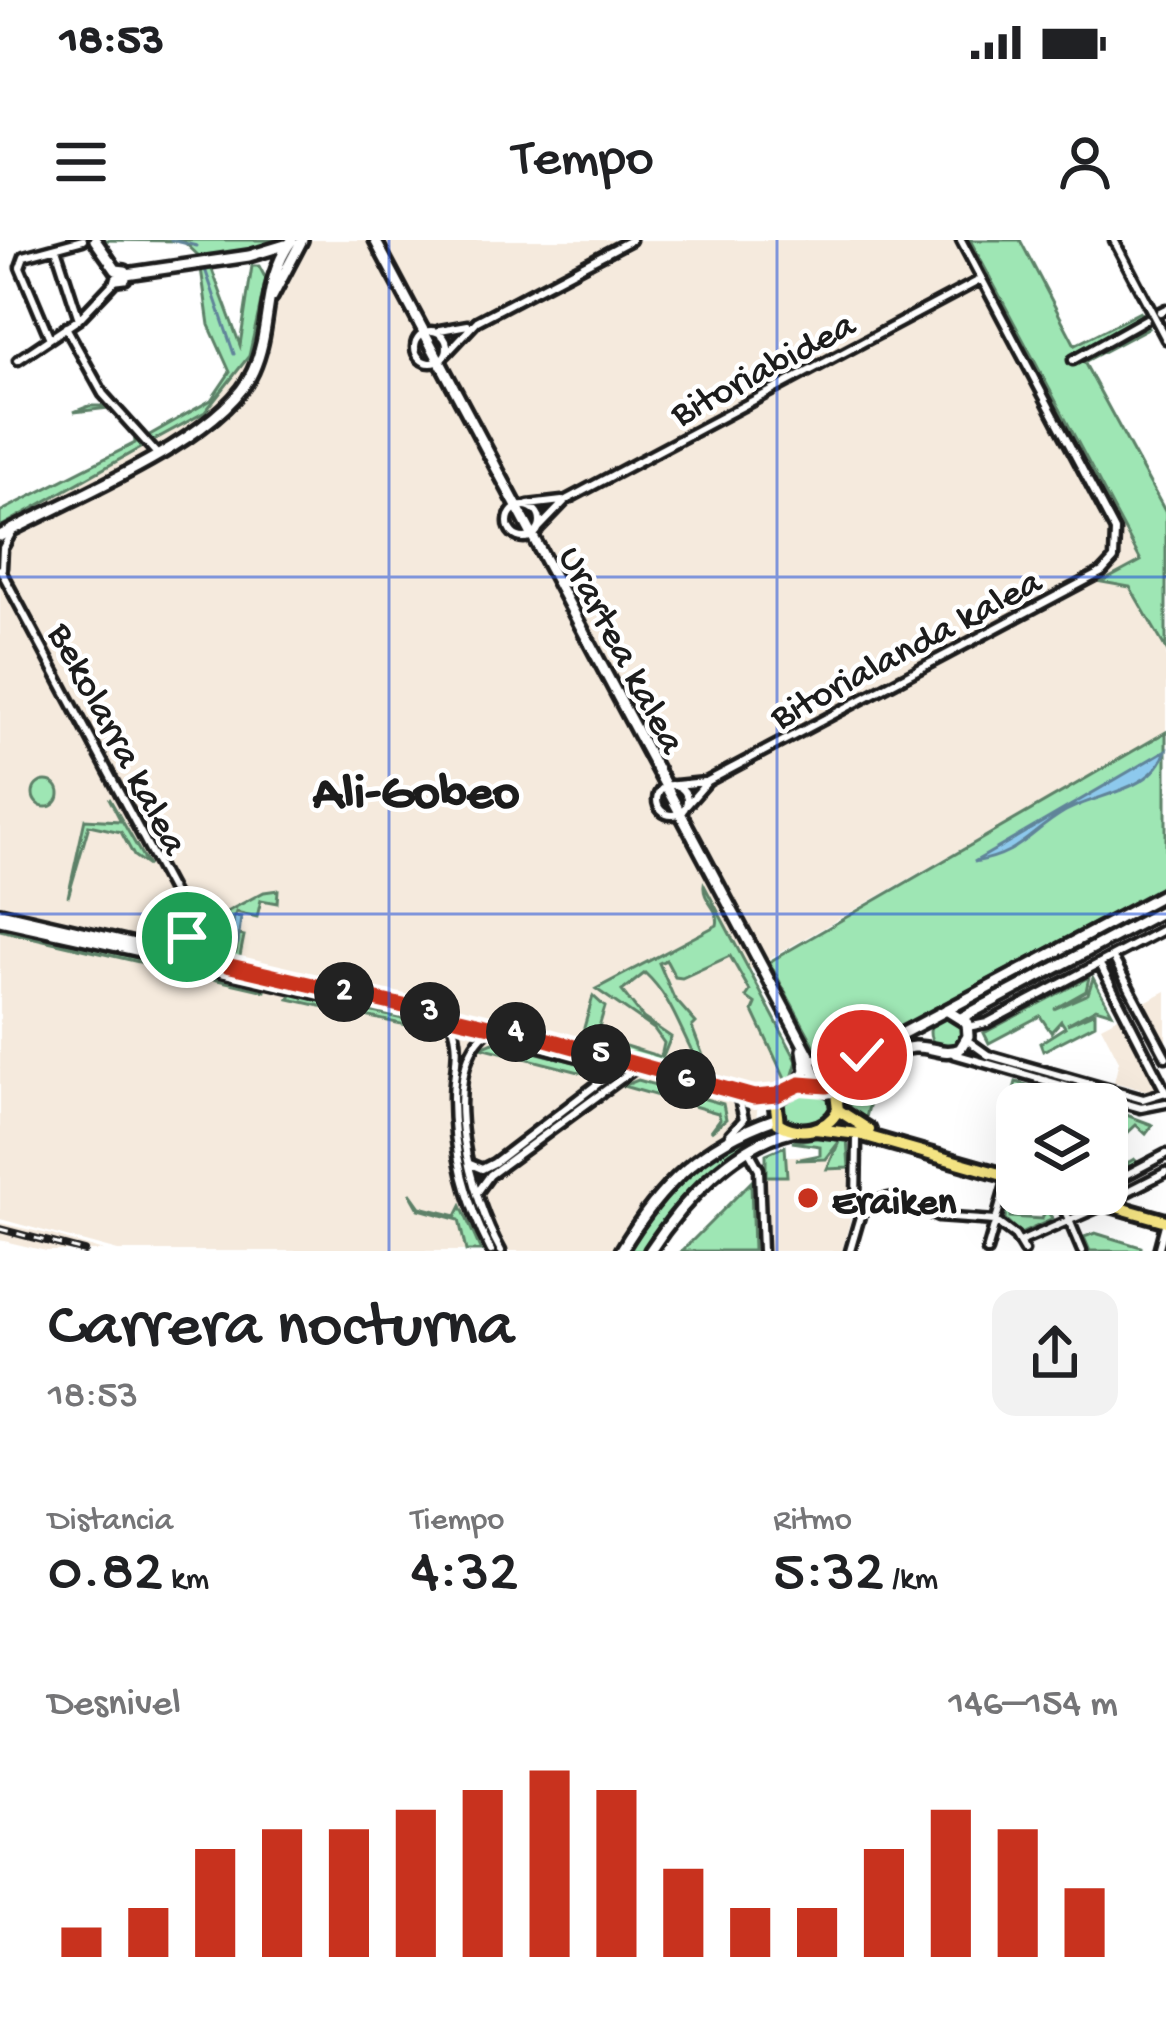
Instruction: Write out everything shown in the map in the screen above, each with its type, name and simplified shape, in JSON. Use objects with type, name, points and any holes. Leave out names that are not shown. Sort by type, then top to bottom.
[{"type":"main road","points":[[996,1171],[862,1128],[822,1085],[800,1084],[777,1095],[774,1114],[795,1130],[859,1134],[996,1172]]},
{"type":"main road","points":[[815,1129],[838,1104]]},
{"type":"main road","points":[[1128,1206],[1166,1219]]},
{"type":"main road","points":[[1128,1210],[1166,1219]]},
{"type":"street","points":[[49,336],[20,267],[24,256],[83,240]]},
{"type":"street","points":[[95,240],[120,274]]},
{"type":"street","points":[[265,319],[279,276],[302,240]]},
{"type":"street","name":"Urartea kalea","points":[[375,240],[536,532],[822,1085]]},
{"type":"street","points":[[429,331],[477,321],[631,240]]},
{"type":"street","points":[[961,240],[982,279]]},
{"type":"street","points":[[1114,240],[1166,339]]},
{"type":"street","points":[[18,360],[79,319],[120,274],[249,256],[291,241]]},
{"type":"street","points":[[0,536],[214,420],[240,393],[259,356],[270,276],[291,241]]},
{"type":"street","points":[[56,248],[79,319]]},
{"type":"street","points":[[249,256],[270,276]]},
{"type":"street","name":"Bitoriabidea","points":[[536,532],[566,500],[982,279]]},
{"type":"street","name":"Bitorialanda kalea","points":[[669,786],[708,781],[1102,572],[1117,551],[1115,531],[982,279]]},
{"type":"street","points":[[1073,360],[1146,319]]},
{"type":"street","points":[[442,358],[477,321]]},
{"type":"street","points":[[66,328],[103,394],[156,453]]},
{"type":"street","name":"Urartea kalea","points":[[429,331],[416,339],[416,352],[425,362],[442,358]]},
{"type":"street","name":"Bitoriabidea","points":[[522,506],[566,500]]},
{"type":"street","name":"Bekolarra kalea","points":[[14,529],[1,555],[2,570],[189,931],[222,964]]},
{"type":"street","name":"Bitorialanda kalea","points":[[683,810],[708,781]]},
{"type":"street","points":[[822,1085],[859,1057],[1166,893]]},
{"type":"street","points":[[966,1022],[1166,909]]},
{"type":"street","points":[[0,916],[542,1038],[754,1097],[777,1095]]},
{"type":"street","points":[[0,916],[188,955],[452,1024],[482,1036]]},
{"type":"street","points":[[946,1010],[966,1022],[987,1023],[1166,928]]},
{"type":"street","points":[[166,951],[189,931]]},
{"type":"street","name":"Bekolarra kalea","points":[[188,955],[189,931]]},
{"type":"street","points":[[188,955],[203,946]]},
{"type":"street","points":[[1115,962],[1165,1055],[1149,1060]]},
{"type":"street","points":[[967,1040],[988,1055],[1143,1099],[1166,1092],[1102,968]]},
{"type":"street","points":[[1120,1004],[1133,996]]},
{"type":"street","points":[[1126,1016],[1140,1010]]},
{"type":"street","points":[[929,1019],[926,1038],[934,1048]]},
{"type":"street","points":[[966,1022],[967,1040]]},
{"type":"street","points":[[452,1024],[457,1035],[453,1093],[458,1159],[491,1251]]},
{"type":"street","points":[[457,1035],[604,1062],[774,1114]]},
{"type":"street","points":[[482,1036],[464,1081],[469,1163],[501,1251]]},
{"type":"street","points":[[1142,1046],[1156,1038]]},
{"type":"street","points":[[951,1053],[967,1040]]},
{"type":"street","name":"Urartea kalea","points":[[800,1084],[806,1070],[801,1045]]},
{"type":"street","points":[[838,1104],[852,1076],[906,1048],[934,1048],[1141,1108],[1166,1102]]},
{"type":"street","points":[[809,1055],[829,1065],[859,1057]]},
{"type":"street","points":[[469,1163],[482,1168],[494,1163],[602,1082],[604,1062]]},
{"type":"street","points":[[477,1193],[490,1175],[633,1070]]},
{"type":"street","points":[[621,1251],[661,1195],[744,1119],[739,1100]]},
{"type":"street","points":[[730,1134],[774,1114]]},
{"type":"street","points":[[650,1251],[689,1200],[749,1151],[795,1130]]},
{"type":"street","points":[[856,1203],[857,1139]]},
{"type":"street","points":[[749,1151],[759,1169],[762,1251]]},
{"type":"street","points":[[1128,1174],[1166,1154]]},
{"type":"street","points":[[1128,1191],[1166,1172]]},
{"type":"street","points":[[850,1251],[859,1216],[880,1198],[902,1199],[945,1218],[995,1221],[1022,1247],[1082,1215]]},
{"type":"street","points":[[987,1251],[998,1215]]},
{"type":"street","points":[[1067,1215],[1082,1251]]},
{"type":"street","points":[[1158,1251],[1166,1219]]},
{"type":"shaded area","points":[[282,240],[970,240],[1142,561],[1125,571],[1166,649],[1166,732],[744,973],[789,1073],[786,1081],[759,1094],[754,1137],[638,1251],[118,1251],[0,1219],[0,527],[205,412],[249,356],[260,290],[283,249]]},
{"type":"shaded area","points":[[1166,991],[1166,1051],[1141,1004]]},
{"type":"shaded area","points":[[1122,1015],[1159,1085],[1148,1091],[1114,1082],[1119,1061],[1101,1026]]},
{"type":"shaded area","name":"Eraiken","points":[[848,1154],[850,1221],[842,1251],[769,1251],[765,1157]]},
{"type":"shaded area","points":[[0,1223],[103,1251],[46,1251],[0,1240]]},
{"type":"green space","points":[[101,240],[279,240],[250,251],[199,256],[183,241]]},
{"type":"green space","points":[[970,240],[1020,240],[1075,345],[1140,312],[1148,328],[1084,362],[1166,513],[1166,649],[1130,587],[1102,582],[1141,561]]},
{"type":"green space","points":[[252,266],[259,266],[266,279],[249,356],[205,412],[152,441],[148,436],[211,400],[230,372],[209,325],[201,268],[211,267],[240,345]]},
{"type":"green space","points":[[112,406],[147,444],[0,527],[0,512],[135,443],[134,431],[109,408],[74,412]]},
{"type":"green space","points":[[1166,732],[1166,884],[846,1056],[819,1054],[769,962]]},
{"type":"green space","points":[[46,781],[59,794],[46,807],[33,794]]},
{"type":"green space","points":[[109,798],[148,866],[134,856],[121,832],[89,825],[68,897],[85,819],[121,821]]},
{"type":"green space","points":[[704,885],[797,1061],[792,1078],[786,1081],[753,1011],[756,1004],[746,997],[750,991],[730,956],[682,978],[675,977],[666,960],[659,963],[674,998],[696,1023],[692,1027],[712,1079],[691,1073],[699,1064],[670,1005],[645,973],[622,991],[643,1018],[671,1037],[660,1064],[580,1042],[593,996],[605,1007],[596,1037],[661,1057],[664,1043],[654,1029],[596,989],[717,925]]},
{"type":"green space","points":[[278,890],[277,903],[261,900],[257,917],[236,912],[232,924],[216,921],[228,941],[227,951],[236,952],[239,935],[244,936],[239,961],[226,958],[202,925],[264,892]]},
{"type":"green space","points":[[1166,896],[1166,906],[963,1014],[955,1008]]},
{"type":"green space","points":[[0,927],[266,987],[265,991]]},
{"type":"green space","points":[[1089,977],[1086,991],[1054,1009],[1088,994],[1093,978],[1112,1013],[1096,1008],[1067,1024],[1095,1012],[1095,1024],[1043,1051],[1040,1043],[1065,1027],[1061,1021],[1051,1032],[1040,1016],[989,1043],[984,1033]]},
{"type":"green space","points":[[292,993],[428,1025],[428,1030],[289,999]]},
{"type":"green space","points":[[947,1015],[959,1020],[964,1032],[959,1044],[947,1049],[935,1044],[930,1032],[935,1020]]},
{"type":"green space","points":[[493,1042],[587,1065],[595,1076],[481,1047]]},
{"type":"green space","points":[[869,1074],[875,1084],[865,1121],[852,1113],[847,1096]]},
{"type":"green space","points":[[638,1080],[723,1104],[726,1119],[711,1131],[720,1119],[718,1113],[623,1086]]},
{"type":"green space","points":[[804,1089],[827,1094],[831,1110],[808,1124],[781,1117],[781,1100]]},
{"type":"green space","points":[[1128,1116],[1153,1125],[1146,1134],[1136,1125],[1128,1133]]},
{"type":"green space","points":[[757,1128],[765,1139],[719,1170],[647,1251],[627,1251],[681,1178]]},
{"type":"green space","points":[[847,1138],[849,1168],[827,1169],[839,1142],[826,1159],[796,1160],[820,1155],[820,1146],[792,1142]]},
{"type":"green space","points":[[785,1146],[787,1176],[766,1176],[766,1154]]},
{"type":"green space","points":[[751,1182],[753,1251],[682,1251]]},
{"type":"green space","points":[[410,1193],[420,1207],[456,1216],[461,1206],[481,1251],[466,1251],[459,1220],[419,1209]]},
{"type":"green space","points":[[1006,1215],[1042,1219],[1050,1215],[1053,1219],[1020,1234]]},
{"type":"green space","points":[[1095,1233],[1141,1247],[1141,1251],[1090,1251],[1084,1237]]},
{"type":"water","points":[[1166,750],[1150,775],[1137,783],[1077,806],[1013,848],[974,862]]},
{"type":"water","points":[[234,916],[241,917],[238,943],[233,943],[231,952],[228,941],[213,938],[216,921],[233,924]]},
{"type":"waterway","points":[[171,240],[197,246]]},
{"type":"waterway","points":[[205,269],[234,354]]},
{"type":"railway","points":[[0,1229],[84,1251]]},
{"type":"place","name":"Eraiken","points":[[808,1198]]},
{"type":"district","name":"Ali-Gobeo","points":[[416,788]]},
{"type":"route","points":[[187,937],[187,946],[203,946],[222,964],[542,1038],[760,1098],[800,1084],[827,1086],[862,1055]]}]
